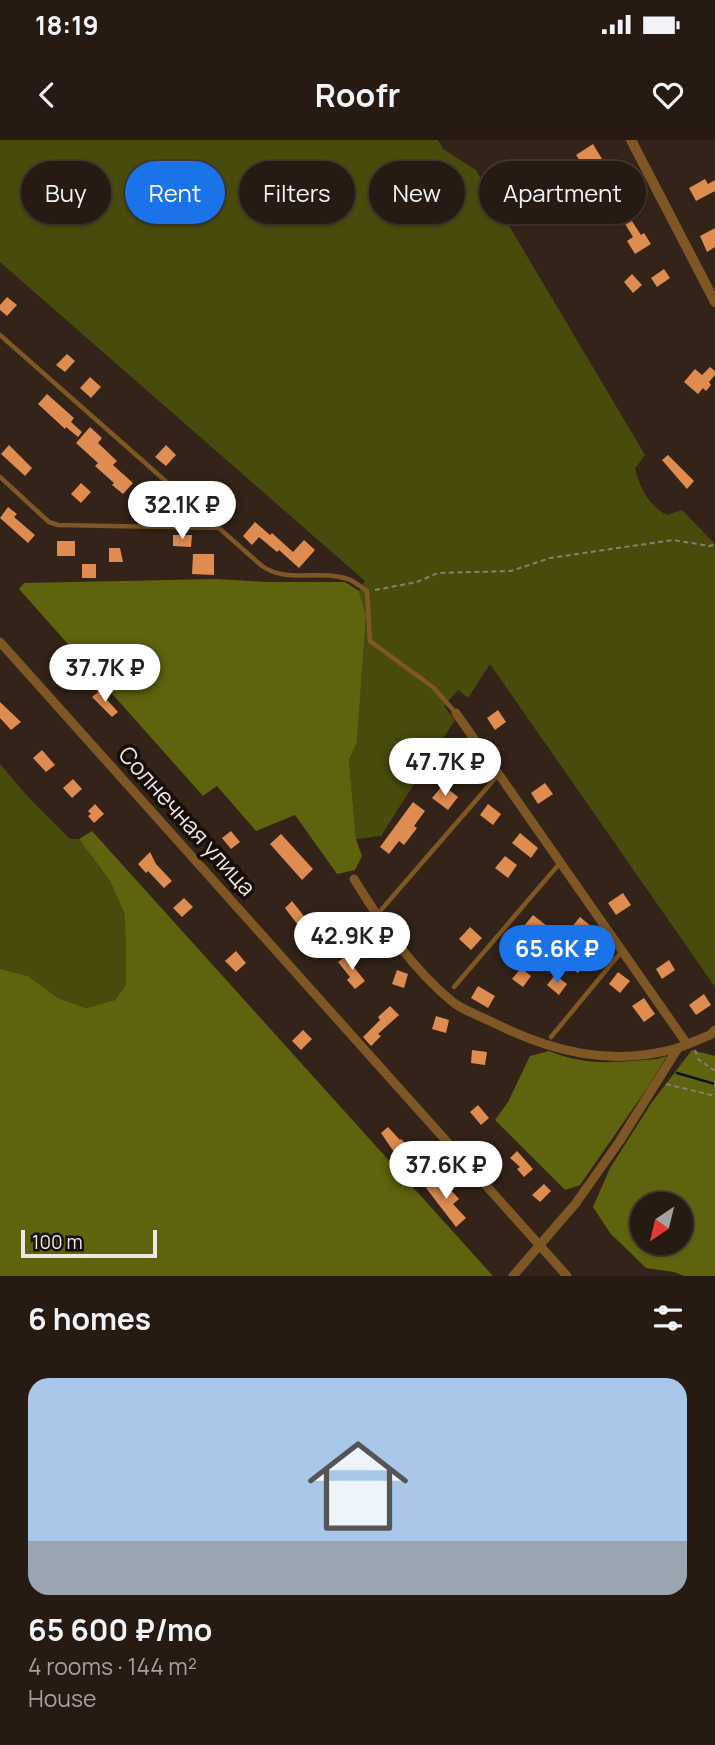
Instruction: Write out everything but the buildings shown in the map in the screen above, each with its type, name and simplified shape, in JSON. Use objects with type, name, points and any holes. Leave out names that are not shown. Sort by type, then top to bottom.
[{"type":"street","points":[[631,140],[715,302]]},
{"type":"street","name":"Солнечная улица","points":[[0,642],[567,1276]]},
{"type":"street","points":[[456,713],[686,1045]]},
{"type":"street","points":[[354,879],[376,915],[408,956],[457,1005],[535,1042],[581,1055],[634,1056],[686,1045],[715,1030]]},
{"type":"street","points":[[513,1276],[576,1203],[659,1080],[686,1045]]},
{"type":"lane","points":[[0,335],[272,573],[349,579],[367,591],[370,640],[434,688],[456,713]]},
{"type":"lane","points":[[0,477],[49,522],[58,525],[219,528]]},
{"type":"lane","points":[[381,910],[499,774]]},
{"type":"lane","points":[[454,987],[561,863]]},
{"type":"lane","points":[[551,1037],[622,950]]},
{"type":"path","points":[[367,591],[407,585],[438,573],[511,571],[550,558],[673,540],[710,546],[715,544]]},
{"type":"path","points":[[686,1045],[698,1059],[715,1071],[715,1074]]},
{"type":"path","points":[[659,1080],[715,1096]]},
{"type":"path","points":[[715,1081],[715,1089]]},
{"type":"shaded area","points":[[0,140],[438,140],[443,149],[462,161],[369,161],[369,224],[465,224],[465,163],[476,170],[479,175],[479,224],[508,224],[645,455],[635,469],[646,496],[655,507],[667,515],[682,510],[715,544],[715,987],[490,664],[468,698],[458,690],[444,706],[455,720],[381,836],[356,839],[349,760],[357,742],[366,615],[359,591],[365,581],[0,262]]},
{"type":"shaded area","points":[[216,579],[345,582],[359,591],[366,615],[357,742],[349,760],[356,839],[362,856],[355,870],[337,874],[295,815],[256,831],[217,786],[203,796],[19,589],[24,583]]},
{"type":"shaded area","points":[[0,764],[70,839],[79,839],[110,881],[125,915],[126,985],[115,1000],[86,1008],[58,998],[28,976],[0,969]]},
{"type":"shaded area","points":[[92,831],[493,1276],[0,1276],[0,969],[28,976],[58,998],[86,1008],[115,1000],[126,985],[125,915],[110,881],[79,839]]},
{"type":"shaded area","points":[[692,1050],[715,1056],[715,1276],[684,1276],[646,1268],[633,1255],[693,1255],[693,1192],[630,1192],[630,1252],[610,1233],[593,1207],[610,1168],[652,1102]]},
{"type":"shaded area","points":[[549,1051],[577,1059],[603,1062],[667,1056],[580,1185],[565,1190],[495,1120],[508,1102],[530,1056]]},
{"type":"waterway","points":[[677,1073],[715,1084]]}]
